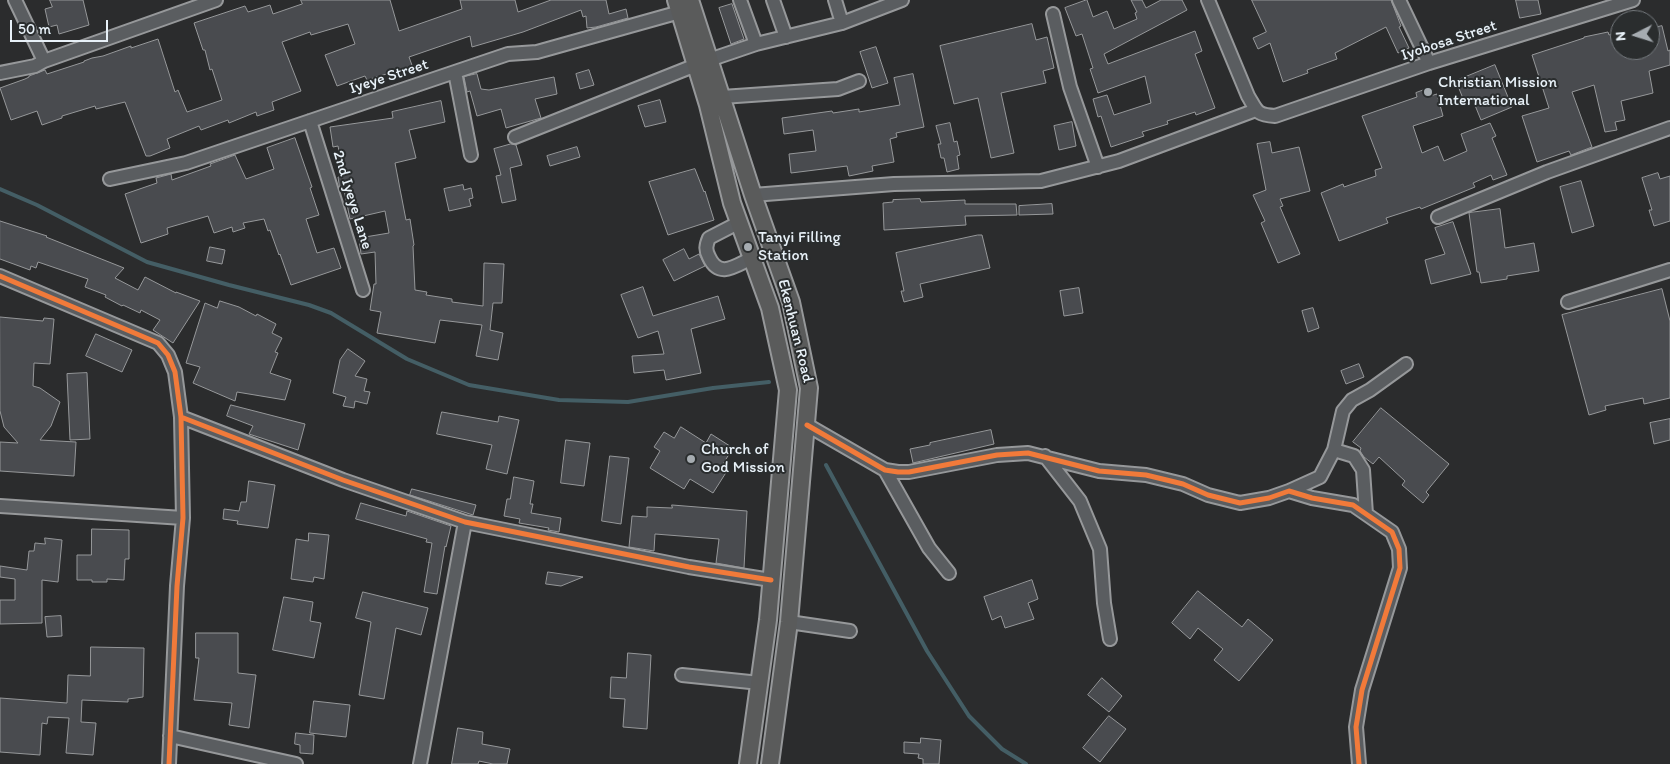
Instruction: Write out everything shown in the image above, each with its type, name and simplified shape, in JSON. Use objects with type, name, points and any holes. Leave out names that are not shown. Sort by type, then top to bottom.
[{"type":"main road","name":"Ekenhuan Road","points":[[682,4],[702,63],[708,105],[732,203],[770,308],[788,390],[772,580],[748,764]]},
{"type":"main road","name":"Ekenhuan Road","points":[[702,63],[722,97],[752,195],[791,302],[809,388],[789,622],[770,764]]},
{"type":"street","points":[[15,0],[44,61]]},
{"type":"street","points":[[0,73],[35,66],[183,5],[216,0]]},
{"type":"street","points":[[740,0],[756,44]]},
{"type":"street","points":[[773,0],[786,37]]},
{"type":"street","points":[[835,0],[842,23]]},
{"type":"street","points":[[515,137],[702,63],[756,44],[842,23],[902,0]]},
{"type":"street","points":[[752,195],[894,184],[1041,181],[1119,160],[1256,110],[1248,96],[1208,0]]},
{"type":"street","points":[[1399,0],[1429,63]]},
{"type":"street","name":"Iyobosa Street","points":[[1256,110],[1263,116],[1276,116],[1429,63],[1632,0]]},
{"type":"street","name":"Iyeye Street","points":[[110,179],[186,162],[508,54],[537,52],[682,4]]},
{"type":"street","points":[[1052,14],[1070,87],[1098,166]]},
{"type":"street","points":[[455,72],[471,156]]},
{"type":"street","points":[[722,97],[838,89],[859,81]]},
{"type":"street","name":"2nd Iyeye Lane","points":[[310,121],[363,290]]},
{"type":"street","points":[[1438,218],[1547,172],[1670,128]]},
{"type":"street","points":[[740,222],[709,238],[706,251],[713,266],[720,270],[728,269],[752,258]]},
{"type":"street","points":[[1568,302],[1670,270]]},
{"type":"street","points":[[0,276],[158,343],[168,355],[175,372],[181,417],[183,518],[177,586],[169,764]]},
{"type":"street","points":[[807,425],[885,470],[909,472],[997,454],[1028,453],[1045,456],[1082,468],[1155,477],[1183,484],[1215,497],[1240,503],[1269,498],[1320,477],[1334,450],[1343,411],[1352,400],[1370,390],[1406,364]]},
{"type":"street","points":[[181,417],[344,480],[466,522],[688,566],[772,580]]},
{"type":"street","points":[[1334,450],[1354,456],[1363,470],[1366,514]]},
{"type":"street","points":[[1045,456],[1080,501],[1100,549],[1104,603],[1110,639]]},
{"type":"street","points":[[885,470],[929,548],[949,573]]},
{"type":"street","points":[[1289,491],[1312,498],[1354,505],[1392,532],[1399,549],[1400,568],[1362,690],[1356,726],[1359,764]]},
{"type":"street","points":[[0,506],[183,518]]},
{"type":"street","points":[[420,764],[466,522]]},
{"type":"street","points":[[789,622],[850,631]]},
{"type":"street","points":[[682,675],[760,683]]},
{"type":"street","points":[[170,736],[296,764]]},
{"type":"building","points":[[50,0],[83,0],[89,25],[59,34],[57,25],[49,27],[45,9],[52,7]]},
{"type":"building","points":[[301,0],[390,0],[399,31],[462,9],[460,0],[515,0],[518,12],[551,0],[606,0],[609,14],[626,9],[628,18],[587,28],[586,16],[583,17],[581,10],[523,32],[472,47],[470,36],[409,57],[413,68],[394,75],[393,72],[367,80],[365,76],[337,86],[325,55],[355,44],[348,24],[311,35],[310,32],[282,42],[301,91],[272,102],[274,110],[257,116],[256,112],[229,123],[228,120],[201,130],[199,126],[167,139],[170,148],[150,156],[146,156],[125,102],[96,109],[95,106],[62,116],[62,118],[42,125],[37,111],[11,120],[0,88],[45,70],[47,74],[92,58],[158,39],[175,92],[178,90],[187,112],[222,100],[194,23],[245,6],[248,12],[270,5],[273,14],[302,4]]},
{"type":"building","points":[[1087,0],[1093,17],[1107,11],[1114,29],[1137,19],[1135,13],[1137,12],[1131,0],[1142,0],[1146,8],[1161,0],[1182,0],[1187,10],[1104,54],[1108,64],[1195,31],[1202,51],[1195,54],[1215,108],[1196,115],[1195,112],[1167,121],[1168,124],[1142,132],[1144,136],[1111,147],[1101,116],[1098,117],[1093,99],[1107,95],[1114,115],[1151,103],[1145,76],[1098,93],[1090,69],[1093,68],[1082,34],[1076,36],[1065,8]]},
{"type":"building","points":[[1252,0],[1391,0],[1401,26],[1399,27],[1409,48],[1398,53],[1386,27],[1335,53],[1337,59],[1307,70],[1308,73],[1283,82],[1270,43],[1258,49],[1253,38],[1266,32]]},
{"type":"building","points":[[1516,0],[1538,0],[1541,14],[1520,18]]},
{"type":"building","points":[[732,4],[744,39],[731,44],[719,8]]},
{"type":"building","points":[[1032,24],[1036,40],[1047,37],[1054,68],[1043,71],[1046,83],[1001,93],[1014,153],[991,158],[978,98],[954,104],[940,46]]},
{"type":"building","points":[[1660,26],[1662,26],[1668,51],[1670,50],[1670,65],[1649,71],[1653,93],[1621,101],[1625,120],[1615,122],[1617,130],[1605,132],[1594,85],[1572,92],[1592,147],[1571,155],[1569,151],[1537,162],[1522,116],[1549,108],[1532,55],[1584,37],[1608,32],[1610,35],[1610,60],[1660,60]]},
{"type":"building","points":[[876,47],[888,83],[872,88],[860,52]]},
{"type":"building","points":[[1495,65],[1512,107],[1481,120],[1472,98],[1464,101],[1456,81]]},
{"type":"building","points":[[589,70],[594,85],[580,89],[576,74]]},
{"type":"building","points":[[477,74],[481,89],[489,90],[554,77],[557,94],[535,99],[541,118],[506,128],[501,109],[477,116],[470,91],[467,92],[464,77]]},
{"type":"building","points":[[913,74],[924,127],[896,133],[897,137],[890,139],[894,162],[872,166],[873,171],[849,176],[847,166],[791,173],[789,154],[816,151],[813,130],[784,134],[782,118],[832,111],[833,113],[859,109],[859,112],[900,105],[894,78]]},
{"type":"building","points":[[1427,89],[1430,96],[1437,94],[1443,116],[1413,126],[1422,153],[1438,146],[1444,161],[1467,151],[1461,134],[1490,123],[1496,136],[1492,138],[1507,175],[1493,180],[1491,175],[1473,183],[1475,187],[1421,209],[1420,207],[1386,218],[1388,223],[1339,241],[1321,193],[1343,184],[1344,187],[1376,176],[1375,170],[1382,168],[1362,116],[1417,97],[1416,93]]},
{"type":"building","points":[[660,100],[666,122],[645,127],[638,106]]},
{"type":"building","points":[[441,101],[445,122],[409,130],[416,158],[395,163],[406,220],[410,219],[414,245],[415,290],[427,292],[426,295],[452,299],[452,302],[483,306],[484,263],[504,264],[502,303],[493,303],[490,330],[503,333],[498,360],[476,356],[482,325],[440,320],[435,343],[377,333],[381,312],[370,310],[374,284],[376,284],[375,252],[361,254],[359,238],[389,233],[385,211],[350,219],[344,190],[340,190],[338,177],[344,176],[338,146],[333,147],[330,127],[393,118],[392,112]]},
{"type":"building","points":[[1072,122],[1076,146],[1059,150],[1054,126]]},
{"type":"building","points":[[950,123],[954,142],[957,141],[960,155],[957,156],[959,169],[947,172],[944,158],[941,158],[938,144],[941,144],[936,126]]},
{"type":"building","points":[[295,138],[312,187],[310,188],[319,215],[306,219],[317,253],[334,248],[341,268],[291,285],[280,254],[264,219],[243,223],[245,228],[233,232],[232,227],[214,233],[208,216],[167,228],[168,234],[141,243],[125,194],[157,183],[156,178],[171,174],[172,180],[235,155],[246,179],[274,169],[267,148]]},
{"type":"building","points":[[1270,142],[1272,153],[1299,147],[1310,191],[1280,199],[1283,206],[1280,207],[1300,254],[1278,263],[1261,223],[1265,221],[1253,195],[1266,190],[1257,144]]},
{"type":"building","points":[[511,144],[516,145],[522,165],[510,168],[516,200],[502,203],[496,176],[501,175],[494,149]]},
{"type":"building","points":[[577,147],[580,157],[550,166],[547,156]]},
{"type":"building","points":[[695,169],[705,191],[714,220],[668,235],[649,182]]},
{"type":"building","points":[[1658,173],[1660,179],[1670,176],[1670,221],[1654,226],[1649,210],[1652,210],[1642,178]]},
{"type":"building","points":[[1581,181],[1594,226],[1572,233],[1560,187]]},
{"type":"building","points":[[463,185],[464,190],[471,188],[473,198],[469,199],[471,206],[449,211],[444,189]]},
{"type":"building","points":[[920,199],[921,202],[965,200],[965,204],[1016,204],[1017,215],[965,216],[966,225],[884,230],[883,203],[893,202],[893,200]]},
{"type":"building","points":[[1052,204],[1053,214],[1019,215],[1019,206]]},
{"type":"building","points":[[1500,209],[1505,248],[1534,243],[1539,271],[1507,276],[1507,279],[1481,283],[1479,272],[1477,272],[1469,213]]},
{"type":"building","points":[[0,221],[47,236],[124,268],[115,278],[138,290],[145,277],[176,293],[200,301],[173,343],[153,330],[160,320],[141,310],[140,313],[122,306],[105,297],[106,295],[85,287],[88,279],[38,262],[36,268],[31,266],[30,270],[0,259]]},
{"type":"building","points":[[1453,222],[1471,274],[1431,284],[1425,260],[1445,254],[1435,228]]},
{"type":"building","points":[[982,235],[990,268],[920,284],[923,297],[904,302],[901,291],[904,291],[896,253]]},
{"type":"building","points":[[210,247],[225,250],[222,264],[207,261]]},
{"type":"building","points":[[684,249],[689,259],[699,254],[705,266],[674,281],[663,260]]},
{"type":"building","points":[[643,287],[653,316],[718,296],[725,319],[691,329],[701,373],[666,380],[664,370],[634,373],[632,356],[664,354],[658,331],[638,338],[621,295]]},
{"type":"building","points":[[1079,288],[1083,313],[1064,316],[1060,291]]},
{"type":"building","points":[[1662,289],[1670,321],[1670,398],[1644,404],[1643,398],[1605,406],[1606,410],[1589,415],[1562,315]]},
{"type":"building","points":[[220,301],[239,307],[256,316],[257,314],[276,324],[272,333],[282,338],[275,352],[278,353],[270,373],[291,380],[285,400],[237,392],[235,401],[193,383],[200,367],[186,363],[205,303],[217,308]]},
{"type":"building","points":[[1313,308],[1319,328],[1308,332],[1302,311]]},
{"type":"building","points":[[0,317],[43,321],[44,318],[54,319],[50,364],[34,363],[33,386],[40,388],[60,402],[51,426],[40,440],[76,442],[74,476],[0,471],[0,442],[18,443],[4,427],[0,411]]},
{"type":"building","points":[[96,334],[132,350],[122,372],[86,356]]},
{"type":"building","points":[[348,349],[365,361],[355,376],[367,379],[364,391],[370,392],[367,404],[355,401],[354,408],[343,406],[346,397],[333,393],[340,360]]},
{"type":"building","points":[[1359,364],[1364,377],[1346,384],[1341,371]]},
{"type":"building","points":[[87,373],[90,439],[70,440],[67,374]]},
{"type":"building","points":[[231,405],[305,424],[298,450],[249,434],[253,426],[227,416]]},
{"type":"building","points":[[1381,408],[1449,464],[1426,492],[1429,495],[1423,503],[1402,485],[1405,481],[1379,457],[1373,464],[1364,457],[1360,451],[1361,448],[1353,442]]},
{"type":"building","points":[[442,412],[498,422],[499,416],[519,420],[507,474],[486,469],[492,445],[437,434]]},
{"type":"building","points":[[1670,419],[1670,440],[1654,444],[1650,423]]},
{"type":"building","name":"Church of God Mission","points":[[681,427],[706,443],[711,434],[733,448],[721,467],[727,471],[713,493],[690,479],[684,489],[650,468],[660,451],[654,447],[664,432],[674,438]]},
{"type":"building","points":[[991,430],[994,444],[913,463],[910,449]]},
{"type":"building","points":[[566,440],[590,443],[584,486],[561,483]]},
{"type":"building","points":[[610,456],[629,458],[621,524],[602,521]]},
{"type":"building","points":[[514,477],[534,481],[530,504],[533,504],[531,513],[561,518],[559,532],[548,530],[549,528],[519,523],[520,519],[504,516],[507,499],[510,499]]},
{"type":"building","points":[[249,481],[275,485],[268,528],[237,524],[238,521],[223,519],[224,509],[239,511],[241,502],[246,502]]},
{"type":"building","points":[[412,489],[476,505],[473,515],[410,495]]},
{"type":"building","points":[[361,503],[406,516],[407,511],[451,526],[445,546],[437,594],[424,592],[432,543],[426,542],[427,539],[356,519]]},
{"type":"building","points":[[672,505],[747,511],[744,568],[716,563],[719,539],[655,534],[654,551],[629,547],[632,516],[647,517],[647,507],[672,508]]},
{"type":"building","points":[[92,529],[129,530],[129,559],[125,559],[124,580],[107,579],[107,582],[92,582],[92,580],[77,580],[77,555],[91,555]]},
{"type":"building","points":[[309,533],[329,535],[324,579],[314,577],[313,582],[291,579],[296,539],[308,541]]},
{"type":"building","points":[[45,538],[62,540],[58,582],[42,580],[42,623],[0,624],[0,600],[15,600],[15,579],[0,577],[0,566],[27,570],[29,551],[34,551],[35,543],[45,544]]},
{"type":"building","points":[[548,572],[583,577],[561,586],[546,584]]},
{"type":"building","points":[[1032,580],[1038,599],[1028,603],[1034,619],[1005,628],[1001,616],[992,620],[984,597]]},
{"type":"building","points":[[1198,591],[1242,627],[1248,619],[1273,640],[1239,681],[1214,660],[1223,649],[1198,628],[1190,639],[1172,623]]},
{"type":"building","points":[[363,592],[428,608],[421,635],[396,628],[384,699],[359,695],[371,622],[356,618]]},
{"type":"building","points":[[284,597],[313,602],[310,621],[321,623],[314,658],[273,650]]},
{"type":"building","points":[[61,616],[62,636],[47,637],[45,617]]},
{"type":"building","points":[[196,633],[238,633],[238,673],[256,675],[249,728],[229,725],[232,703],[194,700],[199,658],[196,658]]},
{"type":"building","points":[[91,647],[144,648],[143,697],[128,699],[128,702],[82,700],[81,722],[96,723],[93,755],[66,753],[69,718],[48,717],[47,724],[42,723],[40,755],[0,752],[0,698],[67,703],[68,675],[90,676]]},
{"type":"building","points":[[628,653],[651,655],[647,729],[623,727],[625,699],[610,698],[611,677],[626,678]]},
{"type":"building","points":[[1102,678],[1122,696],[1109,712],[1088,695]]},
{"type":"building","points":[[314,701],[350,705],[346,737],[310,733]]},
{"type":"building","points":[[1109,716],[1126,729],[1100,762],[1083,748]]},
{"type":"building","points":[[458,728],[483,732],[482,744],[510,749],[507,764],[479,761],[478,764],[452,764]]},
{"type":"building","points":[[296,733],[314,735],[313,754],[300,753],[300,745],[295,744]]},
{"type":"building","points":[[921,738],[941,740],[939,764],[923,764],[923,759],[918,758],[919,754],[904,753],[904,742],[920,743]]},
{"type":"waterway","points":[[0,189],[37,205],[147,262],[309,305],[331,313],[407,359],[469,385],[559,400],[628,402],[713,388],[769,382]]},
{"type":"waterway","points":[[826,465],[927,651],[969,716],[1002,749],[1026,764]]},
{"type":"cycle path","points":[[0,276],[158,343],[168,355],[175,372],[181,417],[183,518],[177,586],[169,764]]},
{"type":"cycle path","points":[[181,417],[343,480],[465,522],[689,567],[771,580]]},
{"type":"cycle path","points":[[807,425],[885,470],[898,472],[909,472],[997,455],[1028,453],[1099,471],[1146,475],[1183,484],[1208,495],[1240,503],[1269,498],[1289,491],[1312,498],[1353,505],[1392,532],[1399,549],[1400,568],[1362,690],[1356,727],[1359,764]]},
{"type":"place","name":"Christian Mission International","points":[[1428,92]]},
{"type":"place","name":"Tanyi Filling Station","points":[[748,247]]},
{"type":"place","name":"Church of God Mission","points":[[691,459]]}]
